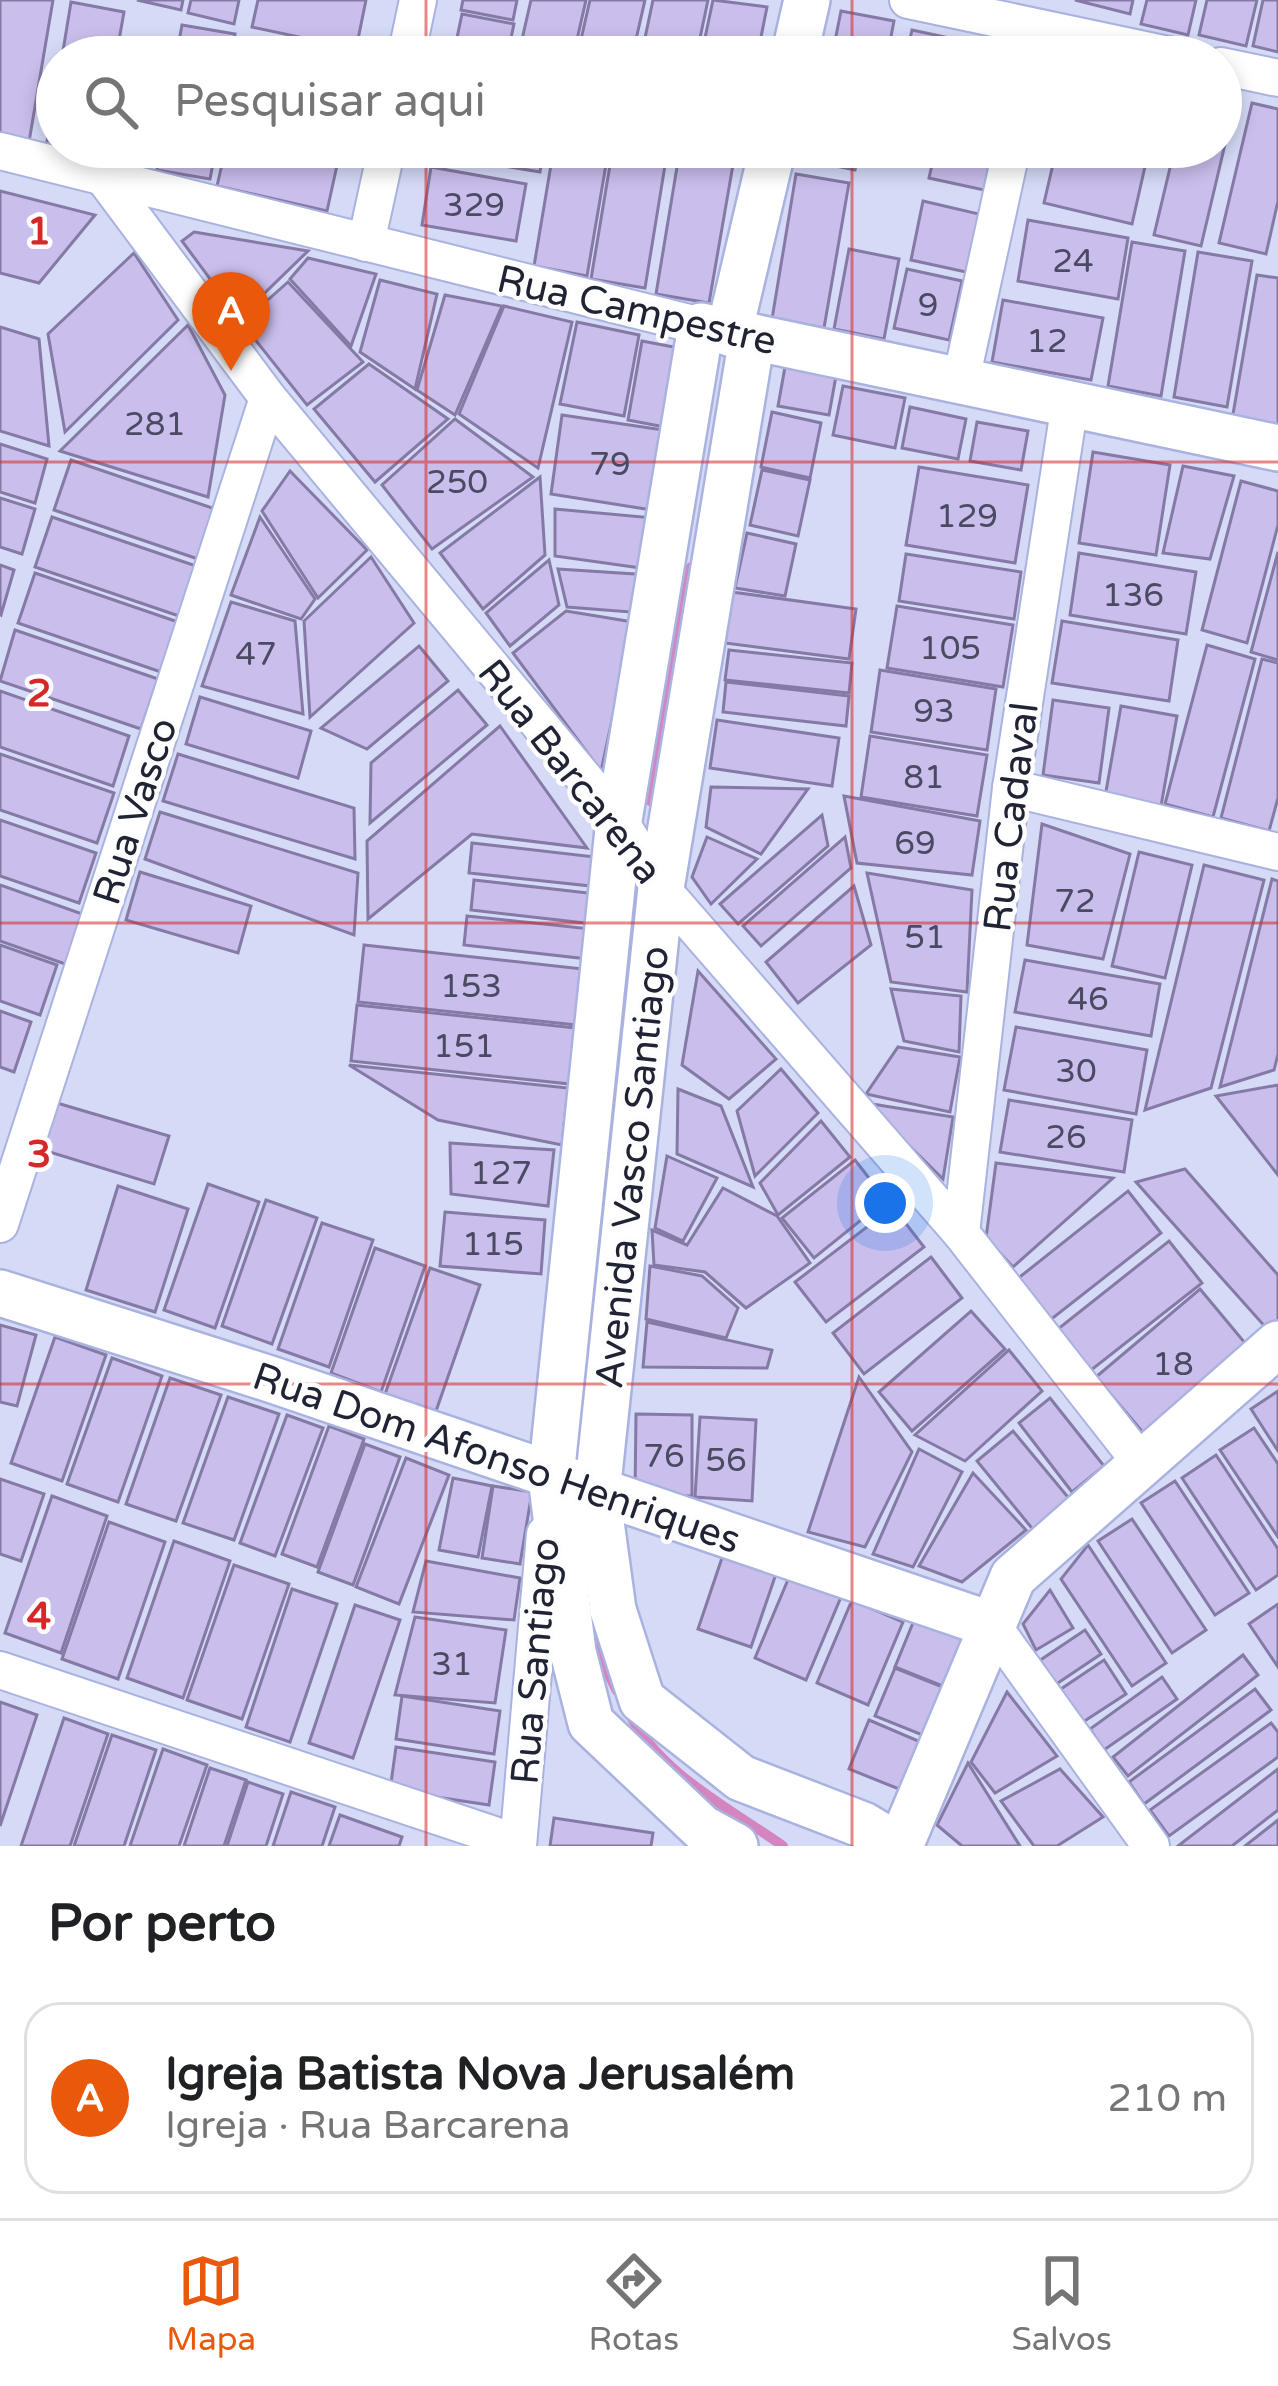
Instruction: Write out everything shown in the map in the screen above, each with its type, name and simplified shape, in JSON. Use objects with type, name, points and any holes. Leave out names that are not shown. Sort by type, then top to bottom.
[{"type":"street","points":[[410,36],[418,0]]},
{"type":"street","points":[[799,36],[807,0]]},
{"type":"street","points":[[908,0],[1076,36]]},
{"type":"street","points":[[1242,70],[1278,78]]},
{"type":"street","name":"Rua Campestre","points":[[0,151],[36,160]]},
{"type":"street","name":"Rua Campestre","points":[[65,168],[727,332],[1278,448]]},
{"type":"street","points":[[366,243],[382,168]]},
{"type":"street","name":"Avenida Vasco Santiago","points":[[591,1723],[572,1652],[550,1477],[619,820],[767,168]]},
{"type":"street","points":[[962,380],[1007,168]]},
{"type":"street","name":"Rua Barcarena","points":[[104,178],[268,398],[619,820],[661,888],[961,1233],[1142,1464]]},
{"type":"street","name":"Avenida Vasco Santiago","points":[[727,332],[661,888],[597,1492],[613,1610],[642,1700],[742,1778],[863,1825],[899,1846]]},
{"type":"street","name":"Rua Vasco","points":[[0,1224],[268,398]]},
{"type":"street","name":"Rua Cadaval","points":[[961,1233],[1011,788],[1070,403]]},
{"type":"street","points":[[1011,788],[1278,852]]},
{"type":"street","name":"Rua Dom Afonso Henriques","points":[[0,1293],[273,1380],[992,1625]]},
{"type":"street","points":[[899,1846],[1013,1577],[1278,1344]]},
{"type":"street","name":"Rua Santiago","points":[[518,1846],[550,1477]]},
{"type":"street","points":[[992,1625],[1151,1846]]},
{"type":"street","points":[[0,1670],[494,1835],[505,1846]]},
{"type":"street","points":[[527,1742],[573,1718],[591,1723],[702,1828],[735,1846]]},
{"type":"building","points":[[0,0],[53,0],[47,36],[36,36],[36,101],[29,142],[0,137]]},
{"type":"building","points":[[137,0],[183,0],[181,10]]},
{"type":"building","points":[[191,0],[239,0],[234,24],[188,13]]},
{"type":"building","points":[[258,0],[366,0],[359,36],[295,36],[252,27]]},
{"type":"building","points":[[463,0],[517,0],[513,20],[461,10]]},
{"type":"building","points":[[531,0],[586,0],[578,36],[523,36]]},
{"type":"building","points":[[590,0],[645,0],[637,36],[582,36]]},
{"type":"building","points":[[653,0],[708,0],[700,36],[645,36]]},
{"type":"building","points":[[713,0],[767,7],[761,36],[705,36]]},
{"type":"building","points":[[1075,0],[1133,0],[1130,14]]},
{"type":"building","points":[[1147,0],[1196,0],[1188,35],[1141,24]]},
{"type":"building","points":[[1207,0],[1257,0],[1246,46],[1242,36],[1199,35]]},
{"type":"building","points":[[1263,0],[1278,0],[1278,52],[1253,46]]},
{"type":"building","points":[[71,2],[124,12],[120,36],[65,36]]},
{"type":"building","points":[[841,11],[894,21],[891,36],[836,36]]},
{"type":"building","points":[[462,14],[514,24],[511,36],[457,36]]},
{"type":"building","points":[[182,25],[235,34],[235,36],[180,36]]},
{"type":"building","points":[[1252,103],[1278,109],[1278,201],[1266,254],[1219,243],[1237,168],[1242,168]]},
{"type":"building","points":[[157,168],[212,168],[210,179]]},
{"type":"building","points":[[221,168],[336,168],[327,211],[217,186]]},
{"type":"building","points":[[431,168],[526,184],[516,241],[422,225]]},
{"type":"building","points":[[550,168],[605,168],[587,276],[534,266]]},
{"type":"building","points":[[610,168],[665,168],[645,288],[591,279]]},
{"type":"building","points":[[677,168],[732,168],[709,303],[656,294]]},
{"type":"building","points":[[931,168],[989,168],[984,190],[929,178]]},
{"type":"building","points":[[1052,168],[1145,168],[1132,224],[1044,203]]},
{"type":"building","points":[[1170,168],[1219,168],[1201,246],[1154,235]]},
{"type":"building","points":[[796,174],[849,183],[824,328],[772,319]]},
{"type":"building","points":[[0,191],[95,215],[39,283],[0,273]]},
{"type":"building","points":[[923,201],[979,214],[966,272],[911,260]]},
{"type":"building","points":[[1028,220],[1128,238],[1118,299],[1018,281]]},
{"type":"building","points":[[194,232],[308,251],[239,318],[182,241]]},
{"type":"building","points":[[1132,242],[1185,251],[1161,396],[1108,386]]},
{"type":"building","points":[[849,249],[899,259],[884,339],[834,329]]},
{"type":"building","points":[[1198,252],[1252,261],[1227,407],[1174,397]]},
{"type":"building","points":[[134,253],[178,320],[65,432],[48,334]]},
{"type":"building","points":[[308,258],[376,274],[351,346],[290,279]]},
{"type":"building","points":[[907,269],[962,281],[949,340],[894,328]]},
{"type":"building","points":[[1257,275],[1278,278],[1278,428],[1232,420]]},
{"type":"building","points":[[380,280],[437,294],[415,389],[360,352]]},
{"type":"building","points":[[288,282],[363,362],[307,405],[242,323]]},
{"type":"building","points":[[445,295],[502,306],[455,415],[417,390]]},
{"type":"building","points":[[1003,300],[1103,318],[1091,380],[992,362]]},
{"type":"building","points":[[504,306],[572,322],[538,468],[459,414]]},
{"type":"building","points":[[577,322],[639,335],[624,416],[560,404]]},
{"type":"building","points":[[188,325],[225,395],[208,497],[60,451]]},
{"type":"building","points":[[0,327],[39,339],[49,446],[0,431]]},
{"type":"building","points":[[642,341],[689,350],[675,429],[628,420]]},
{"type":"building","points":[[369,364],[448,419],[375,482],[314,409]]},
{"type":"building","points":[[785,367],[836,376],[829,415],[778,406]]},
{"type":"building","points":[[843,386],[905,398],[895,448],[833,435]]},
{"type":"building","points":[[910,407],[966,419],[958,459],[902,448]]},
{"type":"building","points":[[772,412],[821,423],[810,478],[761,467]]},
{"type":"building","points":[[562,415],[670,431],[658,511],[551,494]]},
{"type":"building","points":[[455,419],[533,477],[432,549],[382,485]]},
{"type":"building","points":[[977,422],[1028,431],[1021,470],[970,461]]},
{"type":"building","points":[[0,444],[47,459],[35,503],[0,492]]},
{"type":"building","points":[[1093,452],[1170,465],[1156,555],[1079,543]]},
{"type":"building","points":[[71,460],[215,509],[198,559],[54,510]]},
{"type":"building","points":[[1183,466],[1234,476],[1210,559],[1163,553]]},
{"type":"building","points":[[919,467],[1028,485],[1015,563],[906,545]]},
{"type":"building","points":[[762,470],[810,480],[798,536],[750,525]]},
{"type":"building","points":[[290,471],[367,550],[318,598],[262,511]]},
{"type":"building","points":[[540,477],[545,555],[483,609],[440,553]]},
{"type":"building","points":[[1241,481],[1278,491],[1278,525],[1247,643],[1202,630]]},
{"type":"building","points":[[0,498],[35,509],[22,554],[0,547]]},
{"type":"building","points":[[555,509],[654,518],[648,569],[555,556]]},
{"type":"building","points":[[52,517],[196,566],[179,616],[35,567]]},
{"type":"building","points":[[260,517],[315,599],[301,619],[231,595]]},
{"type":"building","points":[[747,533],[796,544],[785,596],[735,588]]},
{"type":"building","points":[[1278,552],[1278,660],[1251,652]]},
{"type":"building","points":[[1079,553],[1196,572],[1186,634],[1070,615]]},
{"type":"building","points":[[906,554],[1021,572],[1014,619],[899,601]]},
{"type":"building","points":[[371,557],[414,623],[310,717],[304,621]]},
{"type":"building","points":[[549,560],[559,605],[510,646],[486,613]]},
{"type":"building","points":[[0,565],[14,570],[1,615],[0,614]]},
{"type":"building","points":[[558,569],[650,575],[643,613],[567,607]]},
{"type":"building","points":[[35,573],[178,622],[161,672],[18,623]]},
{"type":"building","points":[[732,592],[856,609],[849,659],[725,643]]},
{"type":"building","points":[[231,602],[295,621],[303,714],[202,686]]},
{"type":"building","points":[[897,606],[1013,625],[1003,687],[887,668]]},
{"type":"building","points":[[566,611],[633,622],[601,771],[513,653]]},
{"type":"building","points":[[1062,621],[1178,640],[1169,701],[1052,683]]},
{"type":"building","points":[[15,630],[158,679],[141,729],[0,681]]},
{"type":"building","points":[[1207,645],[1255,659],[1213,817],[1165,804]]},
{"type":"building","points":[[419,646],[448,681],[367,749],[321,728]]},
{"type":"building","points":[[729,650],[852,663],[849,693],[725,680]]},
{"type":"building","points":[[1262,659],[1278,663],[1278,798],[1269,831],[1221,818]]},
{"type":"building","points":[[880,670],[996,689],[987,750],[871,732]]},
{"type":"building","points":[[726,682],[849,696],[846,726],[723,712]]},
{"type":"building","points":[[458,690],[487,725],[370,823],[371,763]]},
{"type":"building","points":[[0,691],[129,736],[113,786],[0,747]]},
{"type":"building","points":[[200,697],[311,731],[298,778],[186,744]]},
{"type":"building","points":[[1053,700],[1109,708],[1099,783],[1043,775]]},
{"type":"building","points":[[1121,706],[1177,716],[1161,806],[1105,797]]},
{"type":"building","points":[[717,720],[839,738],[832,786],[710,768]]},
{"type":"building","points":[[500,726],[587,848],[472,834],[368,919],[367,841]]},
{"type":"building","points":[[870,736],[987,755],[977,816],[861,797]]},
{"type":"building","points":[[0,754],[114,793],[97,843],[0,810]]},
{"type":"building","points":[[178,754],[354,808],[355,859],[163,801]]},
{"type":"building","points":[[711,787],[808,789],[761,854],[706,827]]},
{"type":"building","points":[[844,796],[980,821],[972,875],[857,863]]},
{"type":"building","points":[[160,812],[358,873],[354,935],[145,859]]},
{"type":"building","points":[[822,815],[828,846],[738,924],[720,904]]},
{"type":"building","points":[[0,820],[96,853],[79,903],[0,876]]},
{"type":"building","points":[[1042,824],[1130,854],[1103,959],[1027,945]]},
{"type":"building","points":[[707,837],[757,859],[711,904],[692,877]]},
{"type":"building","points":[[845,837],[851,868],[761,946],[743,926]]},
{"type":"building","points":[[472,843],[595,857],[591,886],[469,873]]},
{"type":"building","points":[[1139,852],[1192,865],[1165,978],[1112,966]]},
{"type":"building","points":[[1204,865],[1264,880],[1211,1088],[1145,1110]]},
{"type":"building","points":[[140,872],[251,906],[238,953],[126,920]]},
{"type":"building","points":[[867,873],[972,890],[967,992],[891,982]]},
{"type":"building","points":[[1272,879],[1278,881],[1278,1054],[1274,1070],[1220,1087]]},
{"type":"building","points":[[474,880],[597,894],[594,924],[471,910]]},
{"type":"building","points":[[0,885],[85,915],[68,965],[0,941]]},
{"type":"building","points":[[854,886],[871,945],[798,1003],[766,962]]},
{"type":"building","points":[[467,916],[591,929],[588,959],[464,945]]},
{"type":"building","points":[[0,945],[57,965],[40,1015],[0,1001]]},
{"type":"building","points":[[364,945],[583,969],[577,1025],[358,1002]]},
{"type":"building","points":[[1025,960],[1160,984],[1151,1036],[1015,1012]]},
{"type":"building","points":[[698,971],[776,1059],[729,1099],[682,1065]]},
{"type":"building","points":[[891,989],[961,996],[959,1052],[904,1041]]},
{"type":"building","points":[[357,1005],[576,1028],[570,1084],[351,1061]]},
{"type":"building","points":[[0,1011],[31,1022],[14,1072],[0,1067]]},
{"type":"building","points":[[1016,1027],[1147,1050],[1136,1114],[1004,1090]]},
{"type":"building","points":[[898,1047],[960,1057],[950,1112],[866,1094]]},
{"type":"building","points":[[349,1065],[568,1088],[562,1145],[438,1120]]},
{"type":"building","points":[[781,1069],[818,1113],[755,1176],[737,1111]]},
{"type":"building","points":[[1278,1085],[1278,1175],[1216,1096]]},
{"type":"building","points":[[678,1089],[721,1106],[753,1187],[677,1154]]},
{"type":"building","points":[[1009,1100],[1132,1120],[1124,1172],[1000,1152]]},
{"type":"building","points":[[57,1103],[169,1136],[154,1184],[43,1150]]},
{"type":"building","points":[[866,1103],[953,1117],[943,1179]]},
{"type":"building","points":[[821,1121],[850,1157],[778,1215],[760,1183]]},
{"type":"building","points":[[450,1143],[554,1150],[548,1206],[451,1194]]},
{"type":"building","points":[[667,1156],[717,1178],[683,1241],[655,1228]]},
{"type":"building","points":[[855,1160],[886,1200],[814,1258],[782,1218]]},
{"type":"building","points":[[996,1163],[1113,1178],[1013,1267],[986,1238]]},
{"type":"building","points":[[1185,1169],[1278,1275],[1278,1321],[1268,1330],[1136,1182]]},
{"type":"building","points":[[208,1184],[259,1202],[215,1328],[164,1310]]},
{"type":"building","points":[[118,1186],[188,1209],[155,1312],[86,1290]]},
{"type":"building","points":[[723,1188],[777,1216],[810,1263],[746,1308],[705,1272],[654,1265],[652,1230],[687,1245]]},
{"type":"building","points":[[1128,1191],[1161,1233],[1049,1321],[1016,1280]]},
{"type":"building","points":[[266,1200],[317,1218],[272,1344],[222,1326]]},
{"type":"building","points":[[893,1207],[924,1247],[826,1322],[795,1282]]},
{"type":"building","points":[[445,1212],[545,1220],[541,1274],[440,1266]]},
{"type":"building","points":[[322,1223],[373,1240],[329,1367],[278,1349]]},
{"type":"building","points":[[1169,1241],[1202,1283],[1090,1371],[1058,1329]]},
{"type":"building","points":[[375,1248],[425,1266],[381,1392],[331,1373]]},
{"type":"building","points":[[931,1257],[962,1298],[864,1374],[833,1333]]},
{"type":"building","points":[[650,1266],[702,1276],[738,1308],[726,1338],[646,1319]]},
{"type":"building","points":[[430,1268],[480,1285],[436,1411],[385,1394]]},
{"type":"building","points":[[1200,1289],[1250,1349],[1146,1436],[1096,1377]]},
{"type":"building","points":[[971,1311],[1005,1349],[912,1431],[879,1392]]},
{"type":"building","points":[[647,1322],[772,1350],[767,1368],[643,1367]]},
{"type":"building","points":[[0,1325],[36,1335],[17,1406],[0,1402]]},
{"type":"building","points":[[55,1337],[106,1355],[62,1481],[11,1463]]},
{"type":"building","points":[[1009,1350],[1042,1391],[965,1461],[915,1435]]},
{"type":"building","points":[[112,1358],[162,1376],[118,1502],[67,1484]]},
{"type":"building","points":[[859,1377],[912,1452],[865,1547],[808,1532]]},
{"type":"building","points":[[170,1378],[221,1395],[176,1521],[126,1504]]},
{"type":"building","points":[[1278,1391],[1278,1451],[1251,1409]]},
{"type":"building","points":[[228,1397],[279,1414],[234,1540],[183,1523]]},
{"type":"building","points":[[1050,1398],[1104,1466],[1072,1492],[1019,1423]]},
{"type":"building","points":[[636,1414],[692,1415],[692,1496],[635,1495]]},
{"type":"building","points":[[287,1415],[323,1428],[275,1556],[240,1543]]},
{"type":"building","points":[[700,1417],[756,1420],[752,1501],[695,1497]]},
{"type":"building","points":[[329,1426],[364,1439],[317,1567],[282,1554]]},
{"type":"building","points":[[1254,1428],[1278,1464],[1278,1537],[1220,1450]]},
{"type":"building","points":[[1013,1431],[1072,1502],[1035,1532],[977,1461]]},
{"type":"building","points":[[365,1444],[400,1457],[353,1585],[318,1572]]},
{"type":"building","points":[[919,1449],[962,1472],[913,1567],[873,1554]]},
{"type":"building","points":[[1216,1455],[1278,1549],[1278,1575],[1256,1590],[1182,1478]]},
{"type":"building","points":[[406,1458],[449,1475],[399,1604],[356,1587]]},
{"type":"building","points":[[973,1473],[1026,1530],[962,1582],[919,1566]]},
{"type":"building","points":[[453,1478],[492,1486],[478,1557],[439,1550]]},
{"type":"building","points":[[0,1479],[44,1494],[21,1561],[0,1554]]},
{"type":"building","points":[[1175,1481],[1249,1593],[1215,1615],[1141,1503]]},
{"type":"building","points":[[493,1486],[532,1492],[520,1564],[482,1558]]},
{"type":"building","points":[[52,1496],[107,1516],[61,1653],[5,1633]]},
{"type":"building","points":[[1132,1519],[1206,1630],[1172,1653],[1098,1541]]},
{"type":"building","points":[[109,1522],[165,1542],[118,1679],[62,1659]]},
{"type":"building","points":[[174,1541],[230,1561],[183,1698],[127,1678]]},
{"type":"building","points":[[1088,1545],[1166,1663],[1132,1686],[1061,1579]]},
{"type":"building","points":[[724,1552],[777,1571],[751,1647],[698,1629]]},
{"type":"building","points":[[426,1561],[520,1578],[514,1620],[413,1612]]},
{"type":"building","points":[[234,1565],[289,1584],[242,1719],[187,1700]]},
{"type":"building","points":[[790,1575],[841,1597],[806,1680],[755,1658]]},
{"type":"building","points":[[292,1589],[337,1604],[290,1742],[246,1727]]},
{"type":"building","points":[[1050,1590],[1073,1628],[1036,1650],[1023,1624]]},
{"type":"building","points":[[852,1600],[903,1622],[868,1705],[817,1683]]},
{"type":"building","points":[[1278,1604],[1278,1667],[1249,1624]]},
{"type":"building","points":[[355,1605],[400,1620],[353,1758],[309,1743]]},
{"type":"building","points":[[415,1617],[506,1630],[495,1703],[395,1695]]},
{"type":"building","points":[[915,1618],[969,1640],[950,1689],[895,1667]]},
{"type":"building","points":[[1085,1630],[1101,1654],[1052,1687],[1036,1663]]},
{"type":"building","points":[[1243,1655],[1258,1675],[1128,1776],[1113,1757]]},
{"type":"building","points":[[1104,1660],[1126,1694],[1080,1724],[1058,1691]]},
{"type":"building","points":[[895,1668],[950,1690],[930,1738],[875,1716]]},
{"type":"building","points":[[1162,1677],[1177,1699],[1104,1750],[1090,1729]]},
{"type":"building","points":[[1255,1689],[1271,1710],[1144,1804],[1129,1782]]},
{"type":"building","points":[[1007,1692],[1057,1756],[995,1793],[971,1762]]},
{"type":"building","points":[[402,1696],[500,1711],[494,1754],[396,1739]]},
{"type":"building","points":[[0,1702],[37,1715],[0,1826]]},
{"type":"building","points":[[64,1718],[108,1734],[70,1846],[21,1846]]},
{"type":"building","points":[[869,1720],[923,1743],[904,1791],[849,1769]]},
{"type":"building","points":[[1271,1723],[1278,1732],[1278,1757],[1169,1836],[1150,1810]]},
{"type":"building","points":[[112,1735],[156,1750],[124,1846],[74,1846]]},
{"type":"building","points":[[396,1747],[495,1762],[489,1805],[390,1790]]},
{"type":"building","points":[[163,1749],[207,1765],[179,1846],[130,1846]]},
{"type":"building","points":[[968,1763],[1020,1846],[962,1846],[937,1825]]},
{"type":"building","points":[[210,1768],[246,1780],[224,1846],[184,1846]]},
{"type":"building","points":[[1060,1769],[1103,1817],[1057,1846],[1034,1846],[1001,1801]]},
{"type":"building","points":[[1278,1769],[1278,1810],[1232,1846],[1178,1846]]},
{"type":"building","points":[[248,1782],[283,1794],[266,1846],[227,1846]]},
{"type":"building","points":[[291,1792],[335,1807],[322,1846],[273,1846]]},
{"type":"building","points":[[340,1815],[402,1837],[399,1846],[329,1846]]},
{"type":"building","points":[[554,1818],[653,1833],[651,1846],[550,1846]]},
{"type":"building","points":[[1278,1820],[1278,1846],[1245,1846]]},
{"type":"waterway","points":[[650,801],[691,567]]},
{"type":"waterway","points":[[579,1426],[633,923]]},
{"type":"waterway","points":[[591,1607],[594,1645],[617,1691]]},
{"type":"waterway","points":[[629,1713],[658,1754],[677,1771],[783,1846]]},
{"type":"place","name":"Igreja Batista Nova Jerusalém","points":[[231,371]]}]
